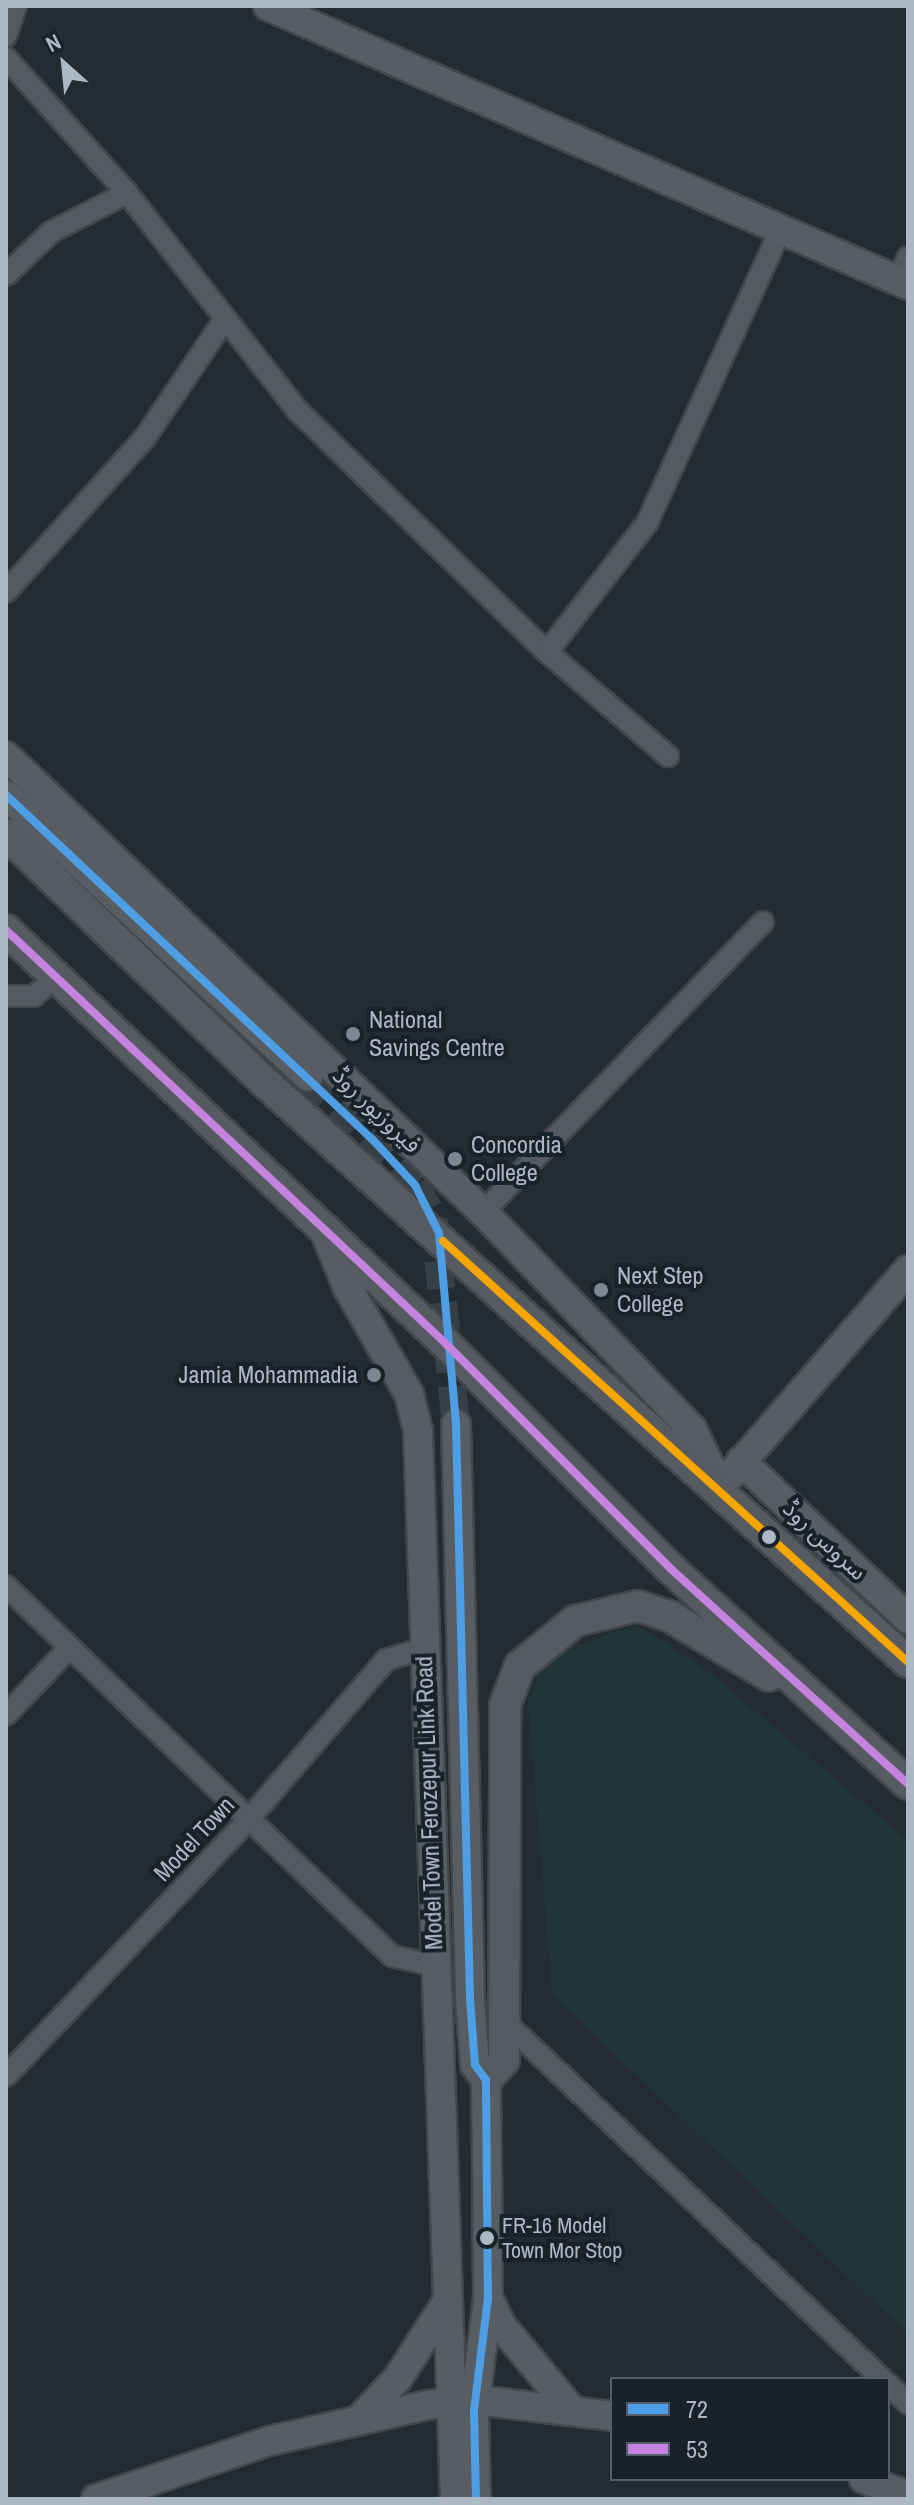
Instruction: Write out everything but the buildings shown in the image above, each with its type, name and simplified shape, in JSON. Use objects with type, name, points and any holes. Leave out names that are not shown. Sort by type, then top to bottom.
[{"type":"main road","name":"فیروزپور روڈ","points":[[6,834],[268,1085],[720,1487],[908,1662]]},
{"type":"main road","points":[[6,930],[323,1227],[671,1569],[908,1784]]},
{"type":"main road","points":[[486,2080],[504,2060],[505,1705],[520,1666],[547,1638],[575,1621],[638,1606],[692,1628],[839,1720]]},
{"type":"street","points":[[6,36],[16,6]]},
{"type":"street","points":[[268,6],[781,229],[904,274]]},
{"type":"street","points":[[6,58],[127,193],[223,322],[297,410],[547,652],[668,756]]},
{"type":"street","points":[[6,275],[51,232],[127,193]]},
{"type":"street","points":[[547,652],[647,523],[781,229]]},
{"type":"street","points":[[6,592],[144,439],[223,322]]},
{"type":"street","name":"فیروزپور روڈ","points":[[6,756],[483,1212],[692,1429],[720,1487]]},
{"type":"street","points":[[6,779],[41,823]]},
{"type":"street","points":[[6,795],[41,823],[308,1077]]},
{"type":"street","points":[[483,1212],[763,922]]},
{"type":"street","points":[[6,996],[34,996],[56,976]]},
{"type":"street","name":"Model Town Ferozepur Link Road","points":[[323,1227],[415,1412],[445,2305],[464,2401]]},
{"type":"street","points":[[720,1487],[908,1270]]},
{"type":"street","points":[[455,2499],[464,2401],[488,2298],[486,2080],[475,2065],[470,1998],[456,1424]]},
{"type":"street","name":"سروس روڈ","points":[[741,1461],[908,1619]]},
{"type":"street","points":[[6,1586],[247,1821],[392,1956],[436,1966]]},
{"type":"street","points":[[6,1715],[70,1647]]},
{"type":"street","name":"Model Town","points":[[6,2076],[247,1821],[386,1660],[423,1649]]},
{"type":"street","points":[[504,2021],[880,2377]]},
{"type":"street","points":[[488,2298],[501,2325],[569,2407]]},
{"type":"street","points":[[360,2419],[398,2378],[445,2305]]},
{"type":"street","points":[[890,2386],[908,2403]]},
{"type":"street","points":[[464,2401],[476,2499]]},
{"type":"street","points":[[96,2499],[171,2470],[360,2419],[464,2401],[569,2407],[610,2416]]},
{"type":"street","points":[[870,2481],[908,2496]]},
{"type":"green space","points":[[637,1624],[707,1670],[908,1840],[908,2334],[552,1995],[528,1701],[545,1657]]},
{"type":"tunnel","points":[[308,1077],[415,1185],[434,1219],[456,1424]]},
{"type":"transit line","name":"72","points":[[6,795],[372,1139],[415,1185],[439,1233],[456,1424],[470,1998],[475,2065],[486,2080],[488,2298],[474,2411],[476,2499]]},
{"type":"transit line","name":"53","points":[[6,930],[442,1340],[671,1569],[908,1784]]},
{"type":"transit line","points":[[443,1241],[908,1662]]},
{"type":"place","name":"National Savings Centre","points":[[353,1034]]},
{"type":"place","name":"Concordia College","points":[[455,1159]]},
{"type":"place","name":"Next Step College","points":[[601,1290]]},
{"type":"place","name":"Jamia Mohammadia","points":[[374,1375]]},
{"type":"place","name":"FR-16 Model Town Mor Stop","points":[[487,2238]]}]
